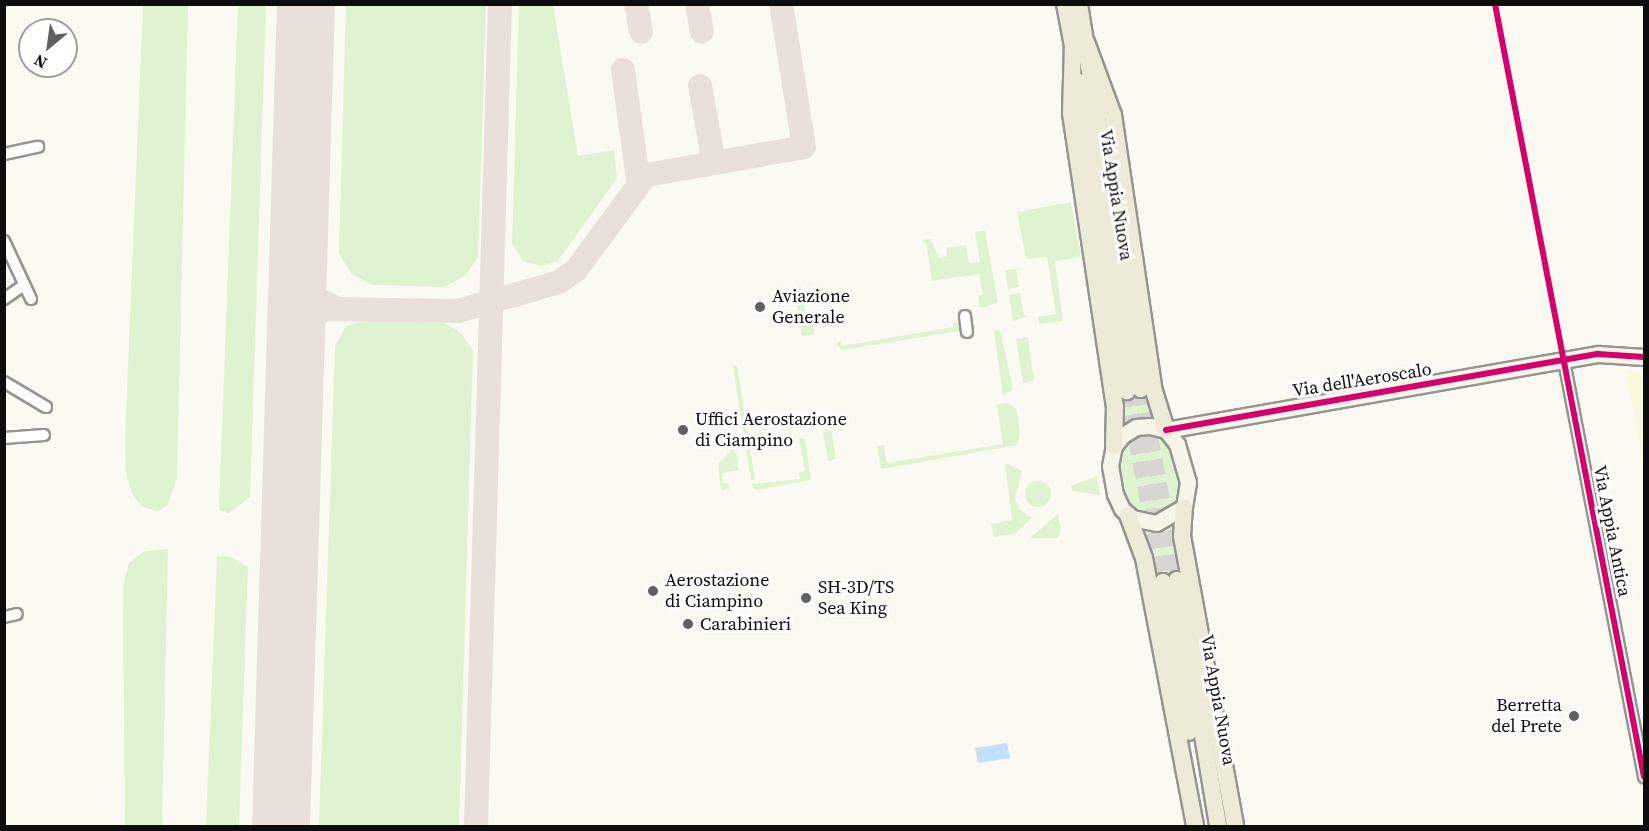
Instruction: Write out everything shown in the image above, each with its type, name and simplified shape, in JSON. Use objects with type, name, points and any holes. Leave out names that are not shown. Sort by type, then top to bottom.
[{"type":"main road","name":"Via Appia Nuova","points":[[1065,4],[1079,42]]},
{"type":"main road","name":"Via Appia Nuova","points":[[1079,4],[1079,42],[1134,390]]},
{"type":"main road","points":[[1079,42],[1113,115],[1154,391],[1166,430]]},
{"type":"main road","points":[[1079,42],[1071,113],[1115,406],[1114,446]]},
{"type":"main road","points":[[1184,507],[1182,536],[1235,826]]},
{"type":"main road","points":[[1128,514],[1144,558],[1195,826]]},
{"type":"main road","name":"Via Appia Nuova","points":[[1205,826],[1170,581],[1218,826]]},
{"type":"street","points":[[4,154],[38,147]]},
{"type":"street","points":[[4,241],[30,299]]},
{"type":"street","points":[[4,299],[24,285]]},
{"type":"street","points":[[965,316],[967,332]]},
{"type":"street","name":"Via dell'Aeroscalo","points":[[1166,430],[1199,422],[1564,362],[1598,354],[1644,357]]},
{"type":"street","name":"Via Appia Antica","points":[[1564,362],[1644,777]]},
{"type":"street","points":[[4,382],[46,407]]},
{"type":"street","points":[[1182,454],[1166,430],[1136,427],[1114,446],[1113,483],[1118,502],[1128,514],[1156,523],[1184,507],[1188,489],[1182,454],[1186,435],[1199,422]]},
{"type":"street","points":[[4,438],[44,435]]},
{"type":"street","points":[[4,616],[17,614]]},
{"type":"green space","points":[[143,5],[188,5],[177,478],[168,505],[158,511],[142,507],[132,494],[126,473],[125,439]]},
{"type":"green space","points":[[238,5],[266,5],[250,497],[229,513],[219,510]]},
{"type":"green space","points":[[346,5],[486,5],[478,257],[466,275],[445,287],[373,285],[352,275],[339,254]]},
{"type":"green space","points":[[519,5],[553,5],[578,156],[614,150],[617,178],[558,261],[541,266],[523,261],[512,244]]},
{"type":"green space","points":[[1071,202],[1081,257],[1055,261],[1063,321],[1039,324],[1038,317],[1056,314],[1047,257],[1026,259],[1017,212]]},
{"type":"green space","points":[[985,231],[998,303],[980,308],[978,296],[983,295],[979,274],[932,281],[926,243],[922,240],[931,239],[939,258],[947,257],[946,248],[966,245],[969,263],[980,262],[975,232]]},
{"type":"green space","points":[[1021,268],[1016,270],[1019,287],[1008,289],[1005,270]]},
{"type":"green space","points":[[801,288],[807,321],[812,321],[815,334],[802,336],[794,289]]},
{"type":"green space","points":[[1020,293],[1024,316],[1028,316],[1013,321],[1009,295]]},
{"type":"green space","points":[[367,320],[445,323],[461,333],[473,350],[459,826],[319,826],[335,346],[346,326]]},
{"type":"green space","points":[[954,322],[962,325],[961,331],[841,350],[837,344],[841,340],[842,346],[953,327]]},
{"type":"green space","points":[[1000,330],[1013,389],[1003,396],[994,331]]},
{"type":"green space","points":[[1028,337],[1034,381],[1023,383],[1016,339]]},
{"type":"green space","points":[[737,365],[755,480],[751,480],[733,366]]},
{"type":"green space","points":[[1626,370],[1644,375],[1644,468],[1640,444]]},
{"type":"green space","points":[[1146,391],[1154,419],[1122,425],[1119,396]]},
{"type":"green space","points":[[1007,402],[1016,408],[1020,433],[1017,445],[881,469],[877,446],[884,445],[887,463],[1003,444],[997,405]]},
{"type":"green space","points":[[831,430],[836,459],[828,461],[823,432]]},
{"type":"green space","points":[[1146,435],[1163,441],[1171,450],[1179,489],[1174,506],[1158,517],[1140,515],[1130,507],[1118,463],[1128,441]]},
{"type":"green space","points":[[799,438],[805,439],[811,480],[755,490],[752,484],[800,479],[799,473],[805,471]]},
{"type":"green space","points":[[732,449],[736,452],[739,470],[722,473],[723,484],[728,483],[729,489],[721,490],[718,464]]},
{"type":"green space","points":[[1005,463],[1022,471],[1015,498],[1020,510],[1032,518],[1014,534],[994,537],[991,524],[1012,520]]},
{"type":"green space","points":[[1097,476],[1100,495],[1072,491],[1071,486]]},
{"type":"green space","points":[[1038,481],[1047,485],[1051,494],[1047,503],[1038,507],[1029,503],[1025,494],[1029,485]]},
{"type":"green space","points":[[1058,514],[1061,530],[1057,538],[1030,538]]},
{"type":"green space","points":[[1175,527],[1183,577],[1156,584],[1143,534]]},
{"type":"green space","points":[[168,549],[162,826],[125,826],[123,586],[129,563],[145,551]]},
{"type":"green space","points":[[217,556],[230,557],[248,567],[239,826],[206,826]]},
{"type":"water","points":[[1007,743],[1010,758],[978,763],[975,748]]},
{"type":"taxiway","points":[[476,826],[500,4]]},
{"type":"taxiway","points":[[636,4],[641,32]]},
{"type":"taxiway","points":[[697,4],[702,32]]},
{"type":"taxiway","points":[[295,350],[298,335],[308,319],[326,309],[458,311],[559,282],[576,270],[646,175],[804,147],[781,4]]},
{"type":"taxiway","points":[[623,70],[638,180]]},
{"type":"taxiway","points":[[700,86],[714,163]]},
{"type":"taxiway","points":[[299,258],[303,286],[316,299],[334,307]]},
{"type":"runway","points":[[281,826],[306,4]]},
{"type":"tunnel","points":[[1141,389],[1177,580]]},
{"type":"tunnel","points":[[1127,391],[1163,582]]},
{"type":"cycle path","points":[[1495,4],[1644,777]]},
{"type":"cycle path","points":[[1166,430],[1598,354],[1644,357]]},
{"type":"place","name":"Aviazione Generale","points":[[760,307]]},
{"type":"place","name":"Uffici Aerostazione di Ciampino","points":[[683,430]]},
{"type":"place","name":"Aerostazione di Ciampino","points":[[653,591]]},
{"type":"place","name":"SH-3D/TS Sea King","points":[[806,598]]},
{"type":"place","name":"Carabinieri","points":[[688,624]]},
{"type":"place","name":"Berretta del Prete","points":[[1574,716]]}]
